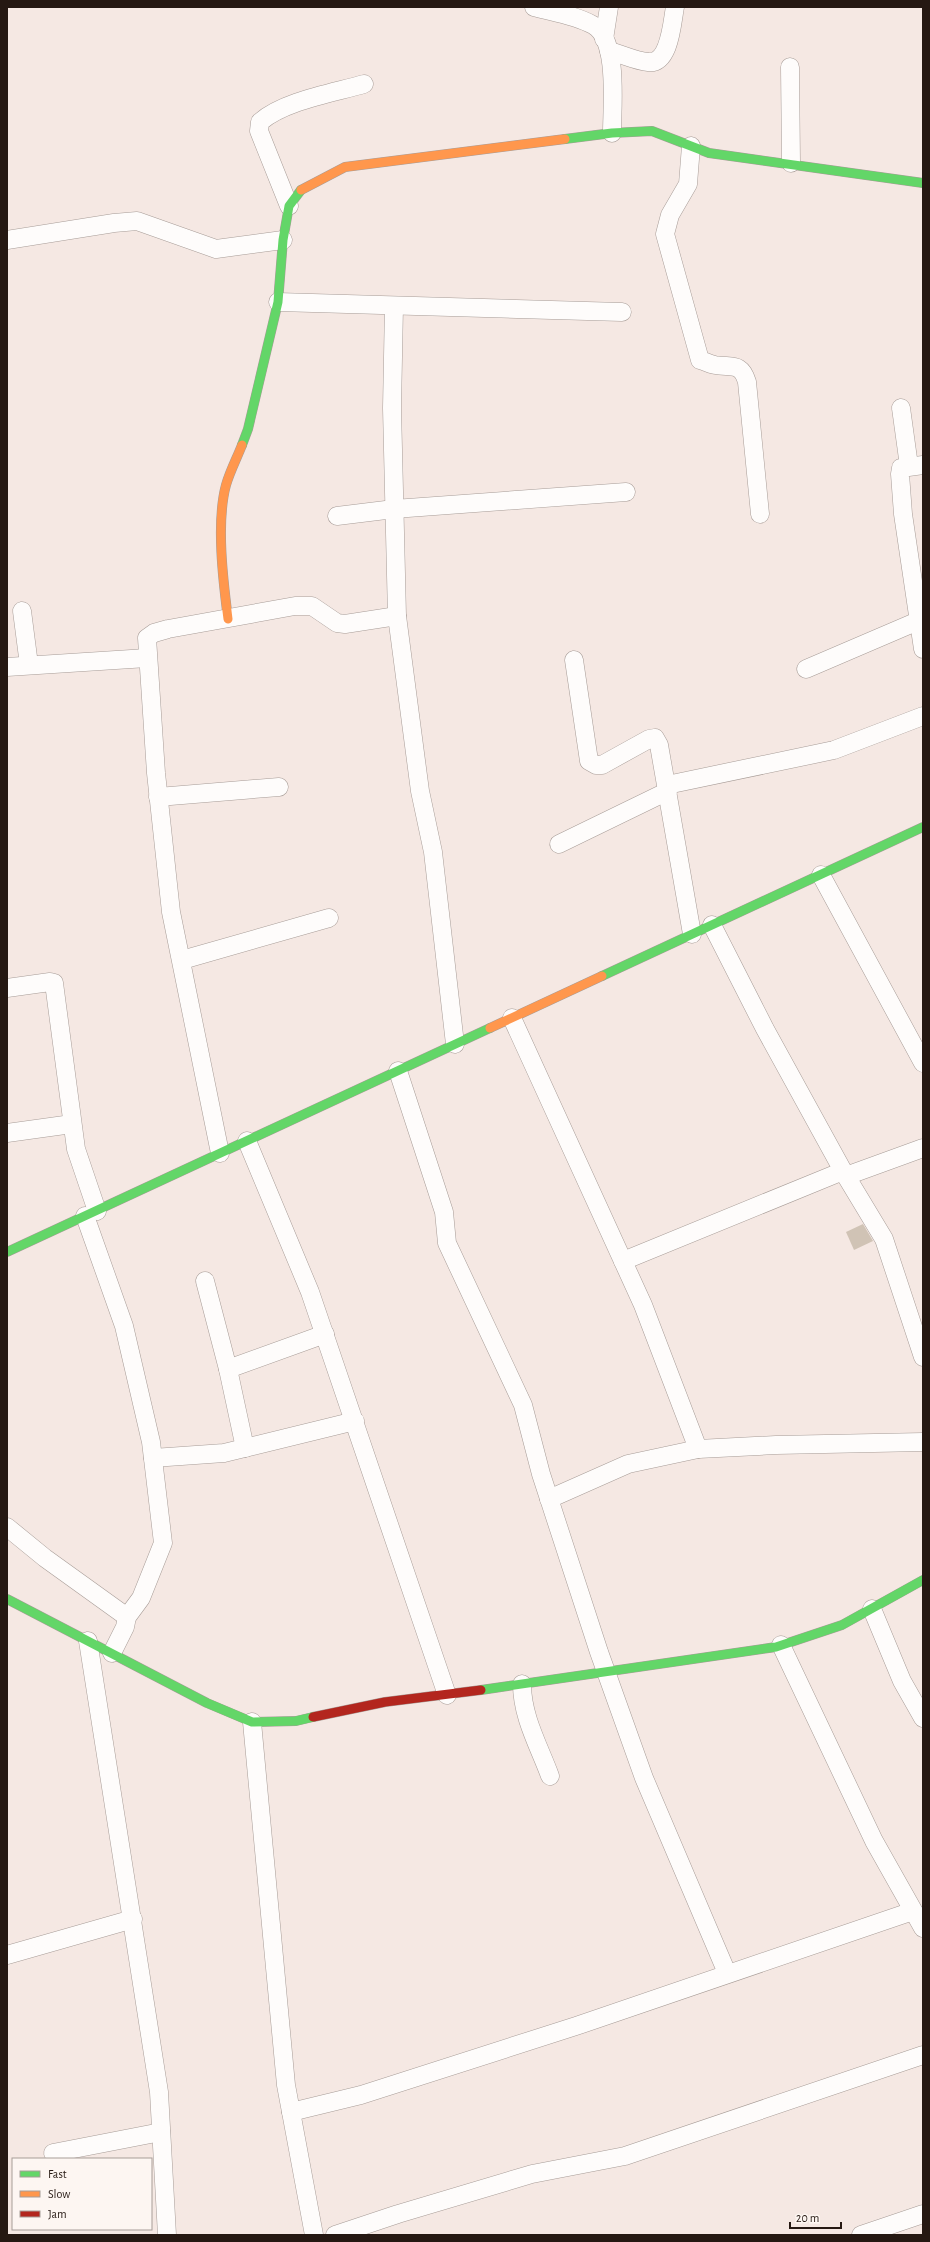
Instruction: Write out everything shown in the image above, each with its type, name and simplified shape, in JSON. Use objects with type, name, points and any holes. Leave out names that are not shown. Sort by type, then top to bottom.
[{"type":"street","points":[[534,7],[584,21],[598,28],[607,45],[648,62],[657,61],[664,55],[675,7]]},
{"type":"street","points":[[609,7],[607,45],[612,133]]},
{"type":"street","points":[[790,67],[791,163]]},
{"type":"street","points":[[289,206],[259,131],[260,122],[268,115],[297,104],[364,84]]},
{"type":"street","points":[[228,619],[224,583],[222,517],[226,485],[248,429],[278,302],[283,240],[289,206],[298,191],[345,167],[612,133],[652,131],[709,152],[923,183]]},
{"type":"street","points":[[691,146],[688,184],[670,215],[665,234],[700,360],[715,365],[737,367],[744,373],[747,382],[760,514]]},
{"type":"street","points":[[7,240],[114,223],[137,221],[216,249],[283,240]]},
{"type":"street","points":[[278,302],[622,312]]},
{"type":"street","points":[[394,306],[392,408],[397,616],[420,791],[433,852],[455,1044]]},
{"type":"street","points":[[901,408],[916,466],[901,468],[900,474],[923,649]]},
{"type":"street","points":[[337,516],[394,509],[626,492]]},
{"type":"street","points":[[220,1153],[172,912],[158,797],[147,658],[147,638],[154,633],[295,606],[312,606],[337,623],[345,624],[397,616]]},
{"type":"street","points":[[22,611],[29,666]]},
{"type":"street","points":[[806,669],[920,627]]},
{"type":"street","points":[[7,667],[147,658]]},
{"type":"street","points":[[574,660],[589,761],[596,765],[602,765],[649,739],[655,738],[659,745],[692,934]]},
{"type":"street","points":[[559,844],[667,788],[834,750],[923,716]]},
{"type":"street","points":[[158,797],[279,787]]},
{"type":"street","points":[[7,1252],[923,827]]},
{"type":"street","points":[[820,875],[923,1063]]},
{"type":"street","points":[[182,960],[329,918]]},
{"type":"street","points":[[712,925],[765,1029],[844,1174],[884,1239],[923,1357]]},
{"type":"street","points":[[7,988],[50,982],[54,983],[76,1149],[91,1213],[124,1326],[151,1442],[163,1543],[141,1598],[126,1622],[113,1650]]},
{"type":"street","points":[[512,1018],[643,1305],[698,1449]]},
{"type":"street","points":[[398,1071],[444,1212],[447,1243],[523,1405],[549,1499],[644,1778],[727,1973]]},
{"type":"street","points":[[7,1133],[72,1124]]},
{"type":"street","points":[[247,1141],[310,1292],[447,1695]]},
{"type":"street","points":[[623,1261],[844,1174],[923,1148]]},
{"type":"street","points":[[205,1281],[228,1370],[245,1448]]},
{"type":"street","points":[[228,1370],[325,1334]]},
{"type":"street","points":[[153,1458],[224,1453],[355,1421]]},
{"type":"street","points":[[549,1499],[628,1464],[698,1449],[776,1445],[923,1442]]},
{"type":"street","points":[[7,1527],[126,1622]]},
{"type":"street","points":[[7,1599],[88,1640],[113,1650],[207,1703],[252,1722],[296,1720],[385,1702],[447,1695],[607,1672],[781,1645],[842,1625],[923,1580]]},
{"type":"street","points":[[901,1593],[923,1591]]},
{"type":"street","points":[[872,1609],[902,1681],[923,1718]]},
{"type":"street","points":[[88,1640],[159,2092],[167,2235]]},
{"type":"street","points":[[781,1645],[874,1841],[923,1928]]},
{"type":"street","points":[[522,1684],[522,1698],[528,1723],[550,1776]]},
{"type":"street","points":[[252,1722],[285,2077],[314,2235]]},
{"type":"street","points":[[291,2112],[361,2095],[576,2026],[727,1973],[913,1911]]},
{"type":"street","points":[[7,1955],[133,1919]]},
{"type":"street","points":[[336,2235],[398,2214],[532,2174],[624,2156],[923,2055]]},
{"type":"street","points":[[53,2153],[161,2132]]},
{"type":"street","points":[[861,2235],[923,2214]]},
{"type":"building","points":[[863,1224],[873,1241],[854,1250],[846,1232]]},
{"type":"traffic: fast","points":[[565,139],[612,133],[652,131],[709,153],[923,183]]},
{"type":"traffic: fast","points":[[242,445],[248,429],[278,302],[283,240],[289,206],[301,190]]},
{"type":"traffic: fast","points":[[602,976],[923,827]]},
{"type":"traffic: fast","points":[[7,1252],[490,1028]]},
{"type":"traffic: fast","points":[[481,1690],[776,1647],[842,1625],[923,1580]]},
{"type":"traffic: fast","points":[[7,1599],[207,1703],[252,1722],[296,1721],[313,1717]]},
{"type":"traffic: slow","points":[[301,190],[345,167],[565,139]]},
{"type":"traffic: slow","points":[[228,619],[221,551],[221,516],[226,485],[242,445]]},
{"type":"traffic: slow","points":[[490,1028],[602,976]]},
{"type":"traffic: jam","points":[[313,1717],[385,1702],[481,1690]]}]
